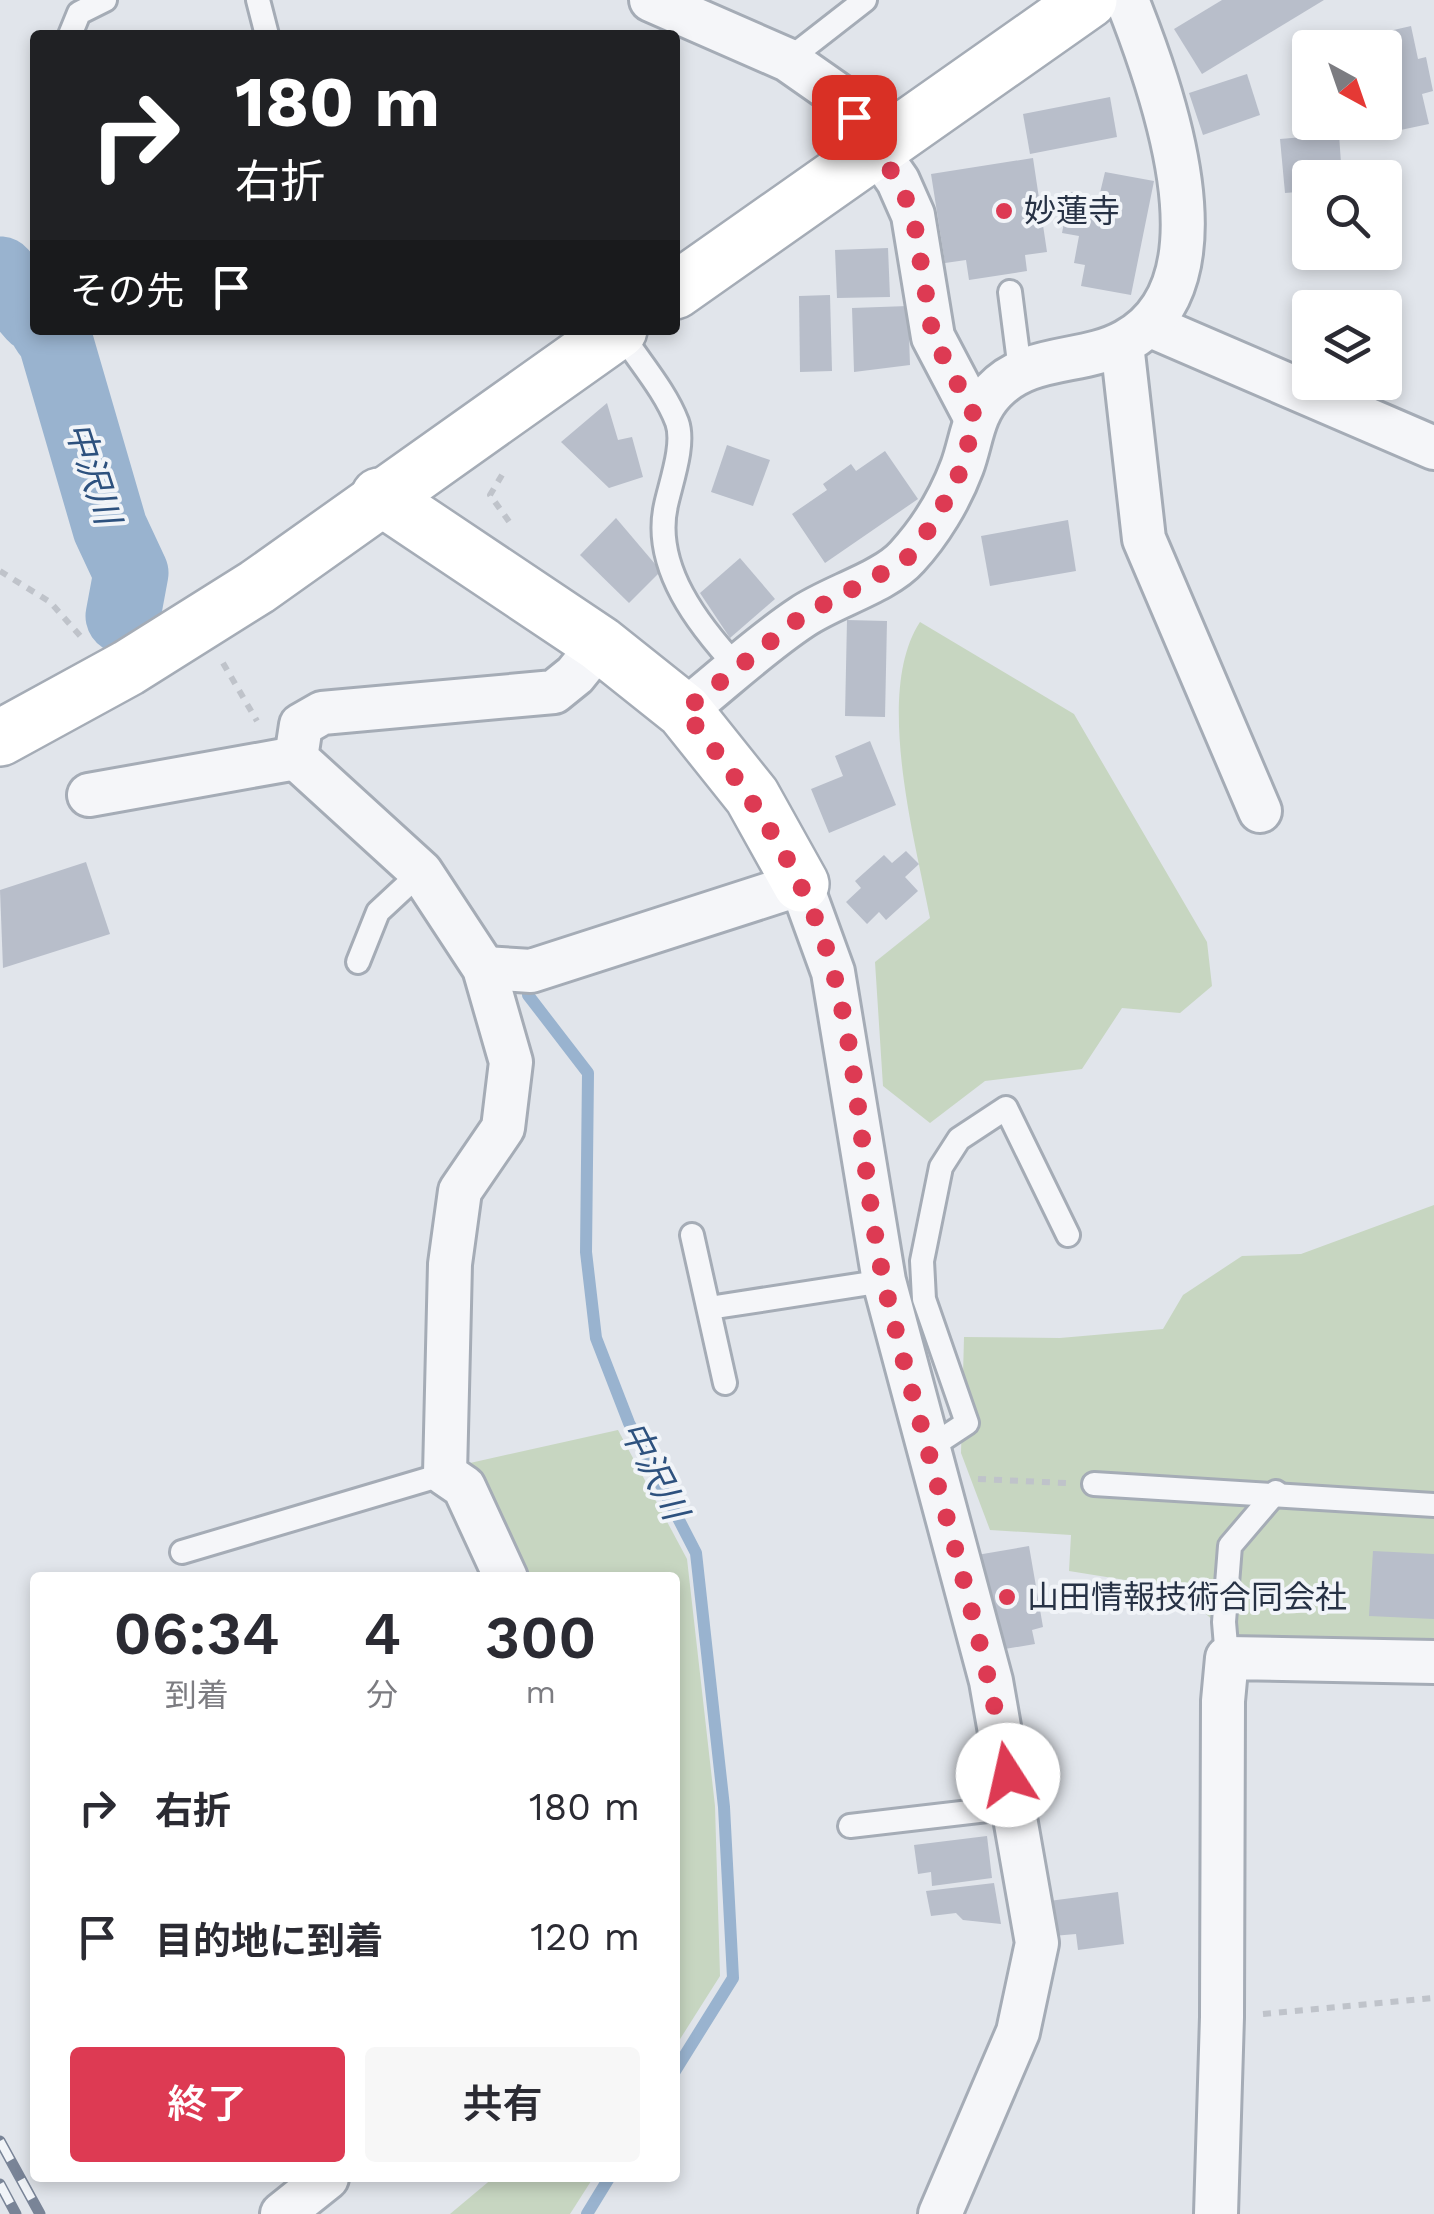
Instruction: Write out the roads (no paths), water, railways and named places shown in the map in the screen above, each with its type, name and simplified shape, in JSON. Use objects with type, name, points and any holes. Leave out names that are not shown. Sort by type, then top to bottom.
[{"type":"street","points":[[651,0],[788,60],[838,95],[878,150],[913,215],[933,337],[975,417]]},
{"type":"street","points":[[680,288],[1089,0]]},
{"type":"street","points":[[684,711],[802,616],[905,561],[935,521],[962,468],[975,417],[994,392],[1020,370],[1136,335],[1177,278],[1184,200],[1160,83],[1127,0]]},
{"type":"street","points":[[0,738],[128,668],[257,587],[379,496],[612,335]]},
{"type":"street","points":[[1136,335],[1434,448]]},
{"type":"street","points":[[1136,335],[1144,539],[1260,811]]},
{"type":"street","points":[[379,496],[600,644],[684,711],[752,796],[801,884],[833,972],[884,1281],[910,1392],[933,1463],[991,1682],[1037,1943],[1018,2032],[940,2214]]},
{"type":"street","points":[[296,752],[302,725],[322,713],[554,692],[576,675],[600,644]]},
{"type":"street","points":[[89,795],[296,752]]},
{"type":"street","points":[[296,752],[422,872],[484,968],[511,1062],[503,1128],[460,1191],[450,1264],[444,1474],[464,1488],[503,1572]]},
{"type":"street","points":[[484,968],[531,970],[801,884]]},
{"type":"street","points":[[1216,2214],[1222,2017],[1223,1701],[1227,1658],[1434,1662]]},
{"type":"street","points":[[282,2214],[322,2182]]},
{"type":"lane","points":[[72,30],[78,13],[106,0]]},
{"type":"lane","points":[[258,0],[266,30]]},
{"type":"lane","points":[[788,60],[864,0]]},
{"type":"lane","points":[[1010,292],[1020,370]]},
{"type":"lane","points":[[622,335],[678,424],[674,474],[664,511],[665,550],[682,592],[707,634],[738,668]]},
{"type":"lane","points":[[358,962],[378,912],[422,872]]},
{"type":"lane","points":[[933,1463],[967,1423],[924,1299],[922,1261],[941,1167],[959,1139],[1006,1108],[1068,1235]]},
{"type":"lane","points":[[692,1235],[725,1383]]},
{"type":"lane","points":[[708,1308],[884,1281]]},
{"type":"lane","points":[[182,1552],[444,1474]]},
{"type":"lane","points":[[1094,1484],[1276,1492],[1434,1505]]},
{"type":"lane","points":[[1227,1658],[1224,1622],[1230,1546],[1276,1492]]},
{"type":"lane","points":[[850,1826],[1013,1806]]},
{"type":"waterway","name":"中沢川","points":[[0,274],[30,309]]},
{"type":"waterway","name":"中沢川","points":[[52,335],[110,528],[131,573],[123,616]]},
{"type":"waterway","name":"中沢川","points":[[528,995],[588,1073],[586,1252],[596,1338],[629,1423],[696,1553],[724,1807],[733,1978],[680,2063]]},
{"type":"waterway","name":"中沢川","points":[[587,2214],[607,2182]]},
{"type":"railway","points":[[0,2141],[40,2214]]},
{"type":"railway","points":[[0,2184],[16,2214]]},
{"type":"place","name":"妙蓮寺","points":[[1004,211]]},
{"type":"place","name":"山田情報技術合同会社","points":[[1007,1597]]}]
